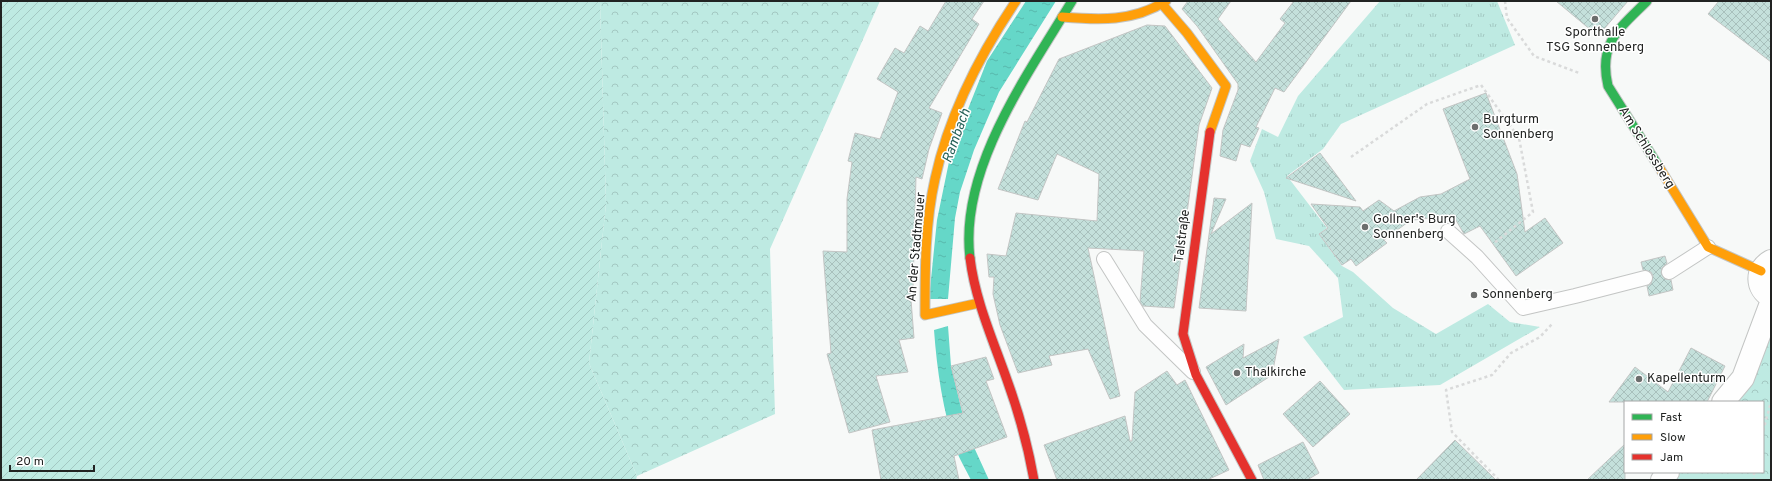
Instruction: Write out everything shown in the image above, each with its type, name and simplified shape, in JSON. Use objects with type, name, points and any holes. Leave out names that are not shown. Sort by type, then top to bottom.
[{"type":"street","name":"An der Stadtmauer","points":[[979,303],[925,315],[930,207],[946,139],[966,86],[982,53],[1001,21],[1016,1]]},
{"type":"street","points":[[1034,480],[1031,458],[1023,430],[979,303],[970,265],[969,224],[978,182],[1009,109],[1072,1]]},
{"type":"street","name":"Am Schlossberg","points":[[1647,1],[1612,38],[1602,63],[1604,75],[1608,86],[1708,247]]},
{"type":"street","points":[[1062,17],[1116,20],[1146,13],[1164,3]]},
{"type":"street","name":"Talstraße","points":[[1164,3],[1226,86],[1211,128],[1183,334],[1196,375],[1252,480]]},
{"type":"street","points":[[1708,247],[1766,266],[1760,285],[1766,294],[1771,297]]},
{"type":"street","points":[[1724,401],[1743,378],[1771,303]]},
{"type":"lane","points":[[1448,231],[1477,257],[1523,308],[1645,278]]},
{"type":"lane","points":[[1669,272],[1708,247]]},
{"type":"lane","points":[[1104,259],[1145,325],[1196,375]]},
{"type":"path","points":[[1505,1],[1507,18],[1534,56],[1594,78],[1604,75]]},
{"type":"path","points":[[1351,157],[1427,104],[1481,85],[1519,138],[1533,212],[1477,257]]},
{"type":"path","points":[[1500,480],[1452,432],[1446,390],[1492,375],[1511,353],[1540,337],[1575,296]]},
{"type":"path","points":[[1764,427],[1771,402]]},
{"type":"green space","points":[[1,1],[600,1],[606,204],[589,363],[637,476],[636,480],[1,480]]},
{"type":"green space","points":[[600,1],[880,1],[770,249],[775,414],[637,476],[589,363],[606,204]]},
{"type":"green space","points":[[1380,1],[1497,1],[1515,45],[1341,124],[1323,149],[1287,176],[1327,228],[1319,234],[1342,266],[1353,272],[1393,308],[1436,334],[1488,304],[1510,322],[1540,327],[1440,385],[1344,390],[1303,337],[1343,317],[1338,278],[1309,246],[1276,239],[1264,192],[1250,161],[1262,129],[1278,137],[1298,96]]},
{"type":"green space","points":[[1771,333],[1771,480],[1666,480],[1671,473],[1764,473],[1764,401],[1728,401]]},
{"type":"water","points":[[1026,1],[1056,1],[999,92],[974,150],[960,192],[955,218],[948,299],[929,299],[937,220],[951,152],[987,61]]},
{"type":"water","points":[[948,326],[951,366],[967,432],[989,480],[971,480],[956,450],[951,435],[939,376],[934,330]]},
{"type":"building","points":[[946,1],[984,1],[972,19],[979,24],[929,108],[942,113],[929,149],[922,179],[916,177],[913,287],[910,287],[914,338],[899,340],[908,372],[876,376],[890,422],[849,433],[827,354],[831,353],[823,251],[847,252],[847,199],[852,162],[848,161],[855,133],[880,139],[898,92],[877,79],[895,48],[904,53],[920,26],[928,31]]},
{"type":"building","points":[[1188,1],[1231,1],[1218,19],[1256,62],[1285,23],[1280,19],[1294,1],[1351,1],[1284,92],[1275,88],[1256,127],[1259,128],[1250,147],[1241,144],[1236,161],[1220,156],[1223,130],[1238,90],[1238,84],[1197,26],[1182,9]]},
{"type":"building","name":"Sporthalle TSG Sonnenberg","points":[[1556,1],[1628,1],[1598,36]]},
{"type":"building","points":[[1719,1],[1771,1],[1771,62],[1708,14]]},
{"type":"building","points":[[1147,25],[1165,26],[1212,88],[1199,125],[1174,308],[1143,306],[1140,302],[1144,251],[1088,248],[1120,396],[1110,399],[1088,349],[1049,356],[1052,365],[1018,373],[1000,325],[993,294],[994,277],[989,277],[987,254],[1006,256],[1016,213],[1097,221],[1099,174],[1057,154],[1038,200],[998,189],[1025,121],[1027,122],[1059,59]]},
{"type":"building","points":[[1486,93],[1517,174],[1525,232],[1545,218],[1563,243],[1516,276],[1480,226],[1464,234],[1453,215],[1406,221],[1408,222],[1384,240],[1387,243],[1356,266],[1351,259],[1342,265],[1319,234],[1328,228],[1311,204],[1360,207],[1363,211],[1379,200],[1394,211],[1420,197],[1441,194],[1470,179],[1443,109]]},
{"type":"building","points":[[1320,153],[1356,201],[1286,178]]},
{"type":"building","points":[[1214,198],[1226,199],[1211,234],[1252,203],[1246,311],[1199,308]]},
{"type":"building","points":[[1665,256],[1667,263],[1662,268],[1661,273],[1665,279],[1671,280],[1673,290],[1649,296],[1647,286],[1651,284],[1653,276],[1651,272],[1643,270],[1641,262]]},
{"type":"building","name":"Thalkirche","points":[[1279,339],[1272,375],[1226,405],[1206,367],[1244,344],[1243,358]]},
{"type":"building","points":[[1691,348],[1725,366],[1708,401],[1609,402],[1635,367],[1668,392]]},
{"type":"building","points":[[986,357],[994,379],[986,381],[1007,437],[954,456],[959,480],[881,480],[872,430],[963,413],[951,366]]},
{"type":"building","points":[[1167,371],[1177,385],[1185,380],[1229,470],[1207,480],[1057,480],[1044,445],[1125,416],[1130,441],[1132,441],[1135,392]]},
{"type":"building","points":[[1320,381],[1350,414],[1313,447],[1283,414]]},
{"type":"building","points":[[1455,440],[1496,480],[1416,480]]},
{"type":"building","points":[[1303,442],[1319,473],[1307,480],[1264,480],[1258,465]]},
{"type":"building","points":[[1624,445],[1625,480],[1587,480]]},
{"type":"traffic: fast","points":[[970,258],[969,224],[975,191],[986,157],[1000,124],[1017,91],[1072,1]]},
{"type":"traffic: fast","points":[[1647,1],[1613,38],[1606,59],[1606,71],[1608,86],[1659,167]]},
{"type":"traffic: slow","points":[[979,303],[925,315],[927,230],[929,212],[941,155],[957,109],[978,64],[1016,1]]},
{"type":"traffic: slow","points":[[1062,17],[1089,19],[1116,18],[1141,13],[1166,1]]},
{"type":"traffic: slow","points":[[1162,4],[1187,33],[1226,86],[1210,132]]},
{"type":"traffic: slow","points":[[1659,167],[1708,247],[1761,271]]},
{"type":"traffic: jam","points":[[1210,132],[1183,334],[1196,375],[1252,480]]},
{"type":"traffic: jam","points":[[970,258],[972,274],[980,305],[1019,417],[1034,480]]},
{"type":"place","name":"Sporthalle TSG Sonnenberg","points":[[1595,19]]},
{"type":"place","name":"Burgturm Sonnenberg","points":[[1475,127]]},
{"type":"place","name":"Gollner's Burg Sonnenberg","points":[[1365,227]]},
{"type":"place","name":"Sonnenberg","points":[[1474,295]]},
{"type":"place","name":"Thalkirche","points":[[1237,373]]},
{"type":"place","name":"Kapellenturm","points":[[1639,379]]},
{"type":"water label","name":"Rambach","points":[[957,136]]}]
